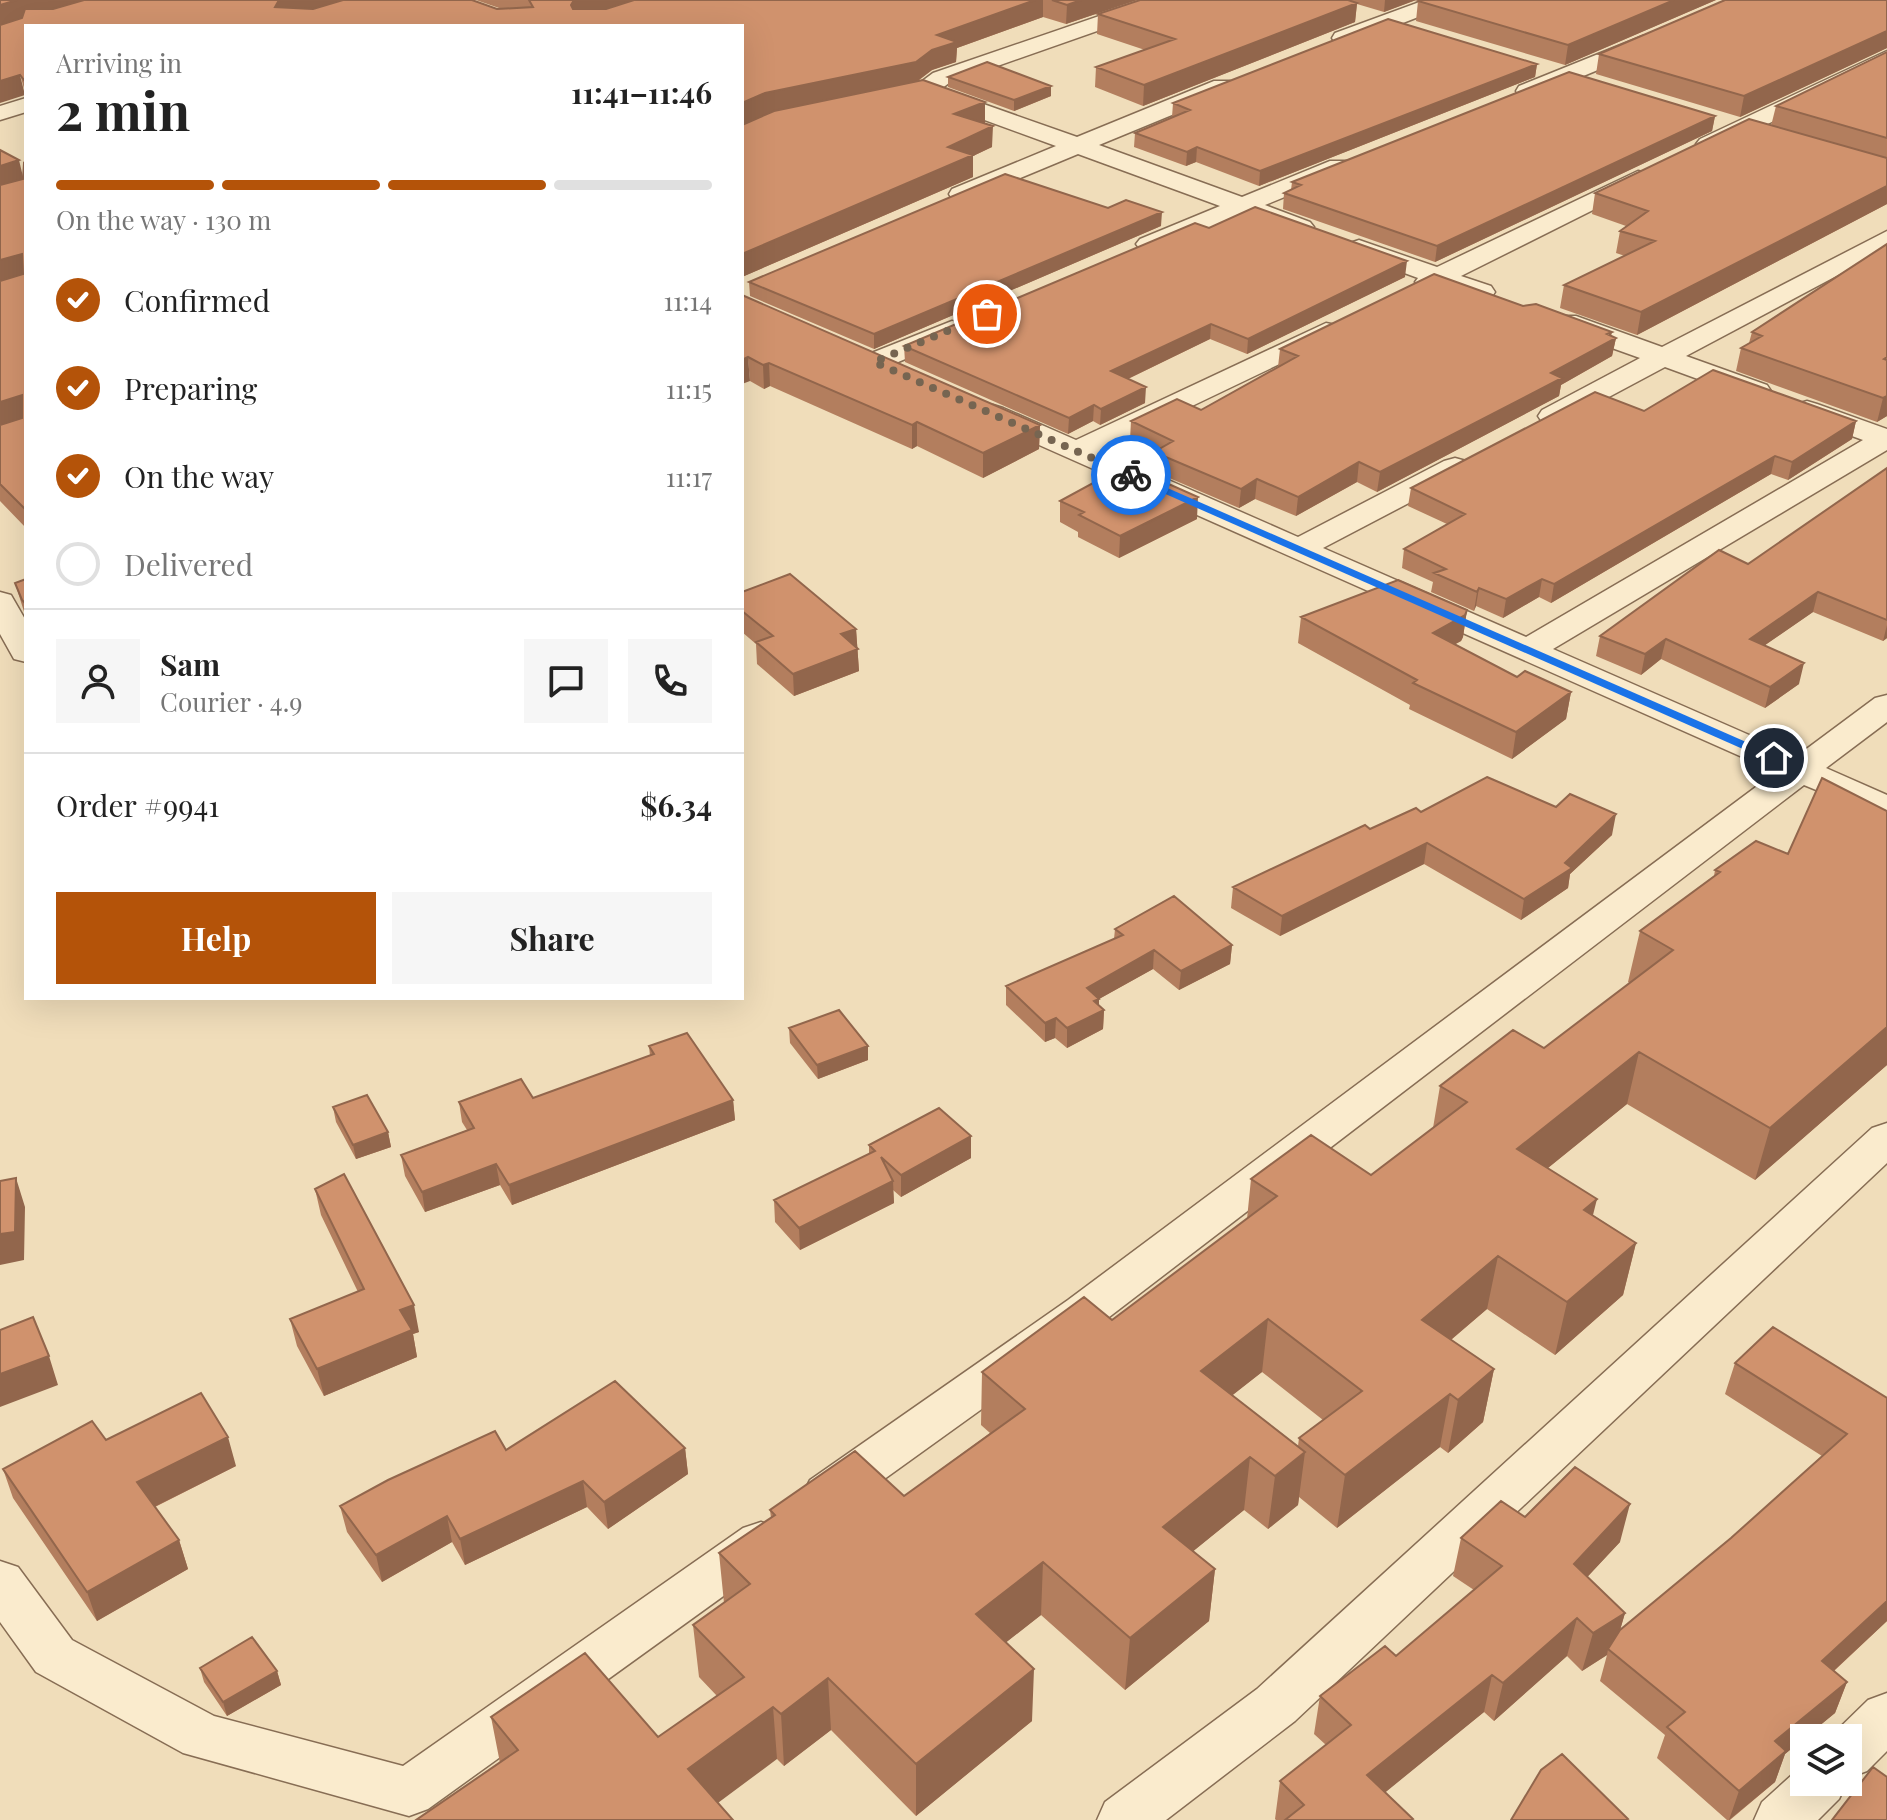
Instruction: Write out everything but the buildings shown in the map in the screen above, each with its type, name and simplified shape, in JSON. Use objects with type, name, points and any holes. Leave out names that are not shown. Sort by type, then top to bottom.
[{"type":"street","points":[[896,96],[925,90],[941,78],[1167,0]]},
{"type":"street","points":[[1325,45],[1445,0]]},
{"type":"street","points":[[1355,13],[1429,35]]},
{"type":"street","points":[[1507,99],[1669,32]]},
{"type":"street","points":[[1683,156],[1887,58]]},
{"type":"street","points":[[1536,67],[1595,85]]},
{"type":"street","points":[[945,201],[1237,80]]},
{"type":"street","points":[[925,90],[1499,298]]},
{"type":"street","points":[[0,113],[24,106]]},
{"type":"street","points":[[1711,119],[1769,137]]},
{"type":"street","points":[[1124,255],[1359,158]]},
{"type":"street","points":[[1412,290],[1654,170]]},
{"type":"street","points":[[1523,431],[1887,239]]},
{"type":"street","points":[[1544,314],[1887,439]]},
{"type":"street","points":[[917,381],[861,356],[977,318]]},
{"type":"street","points":[[1076,451],[1342,324]]},
{"type":"street","points":[[960,400],[1887,808]]},
{"type":"street","points":[[1527,650],[1887,439]]},
{"type":"street","points":[[1298,549],[1481,453]]},
{"type":"street","points":[[0,602],[24,648]]},
{"type":"street","points":[[0,1582],[54,1656],[202,1736],[409,1792],[1084,1312],[1887,705]]},
{"type":"street","points":[[1124,1820],[1276,1705],[1887,1138]]},
{"type":"street","points":[[1862,1740],[1887,1716]]},
{"type":"street","points":[[1781,1820],[1806,1796]]},
{"type":"way so far","points":[[987,314],[874,362],[1131,475]]},
{"type":"route","points":[[1131,475],[1774,758]]}]
